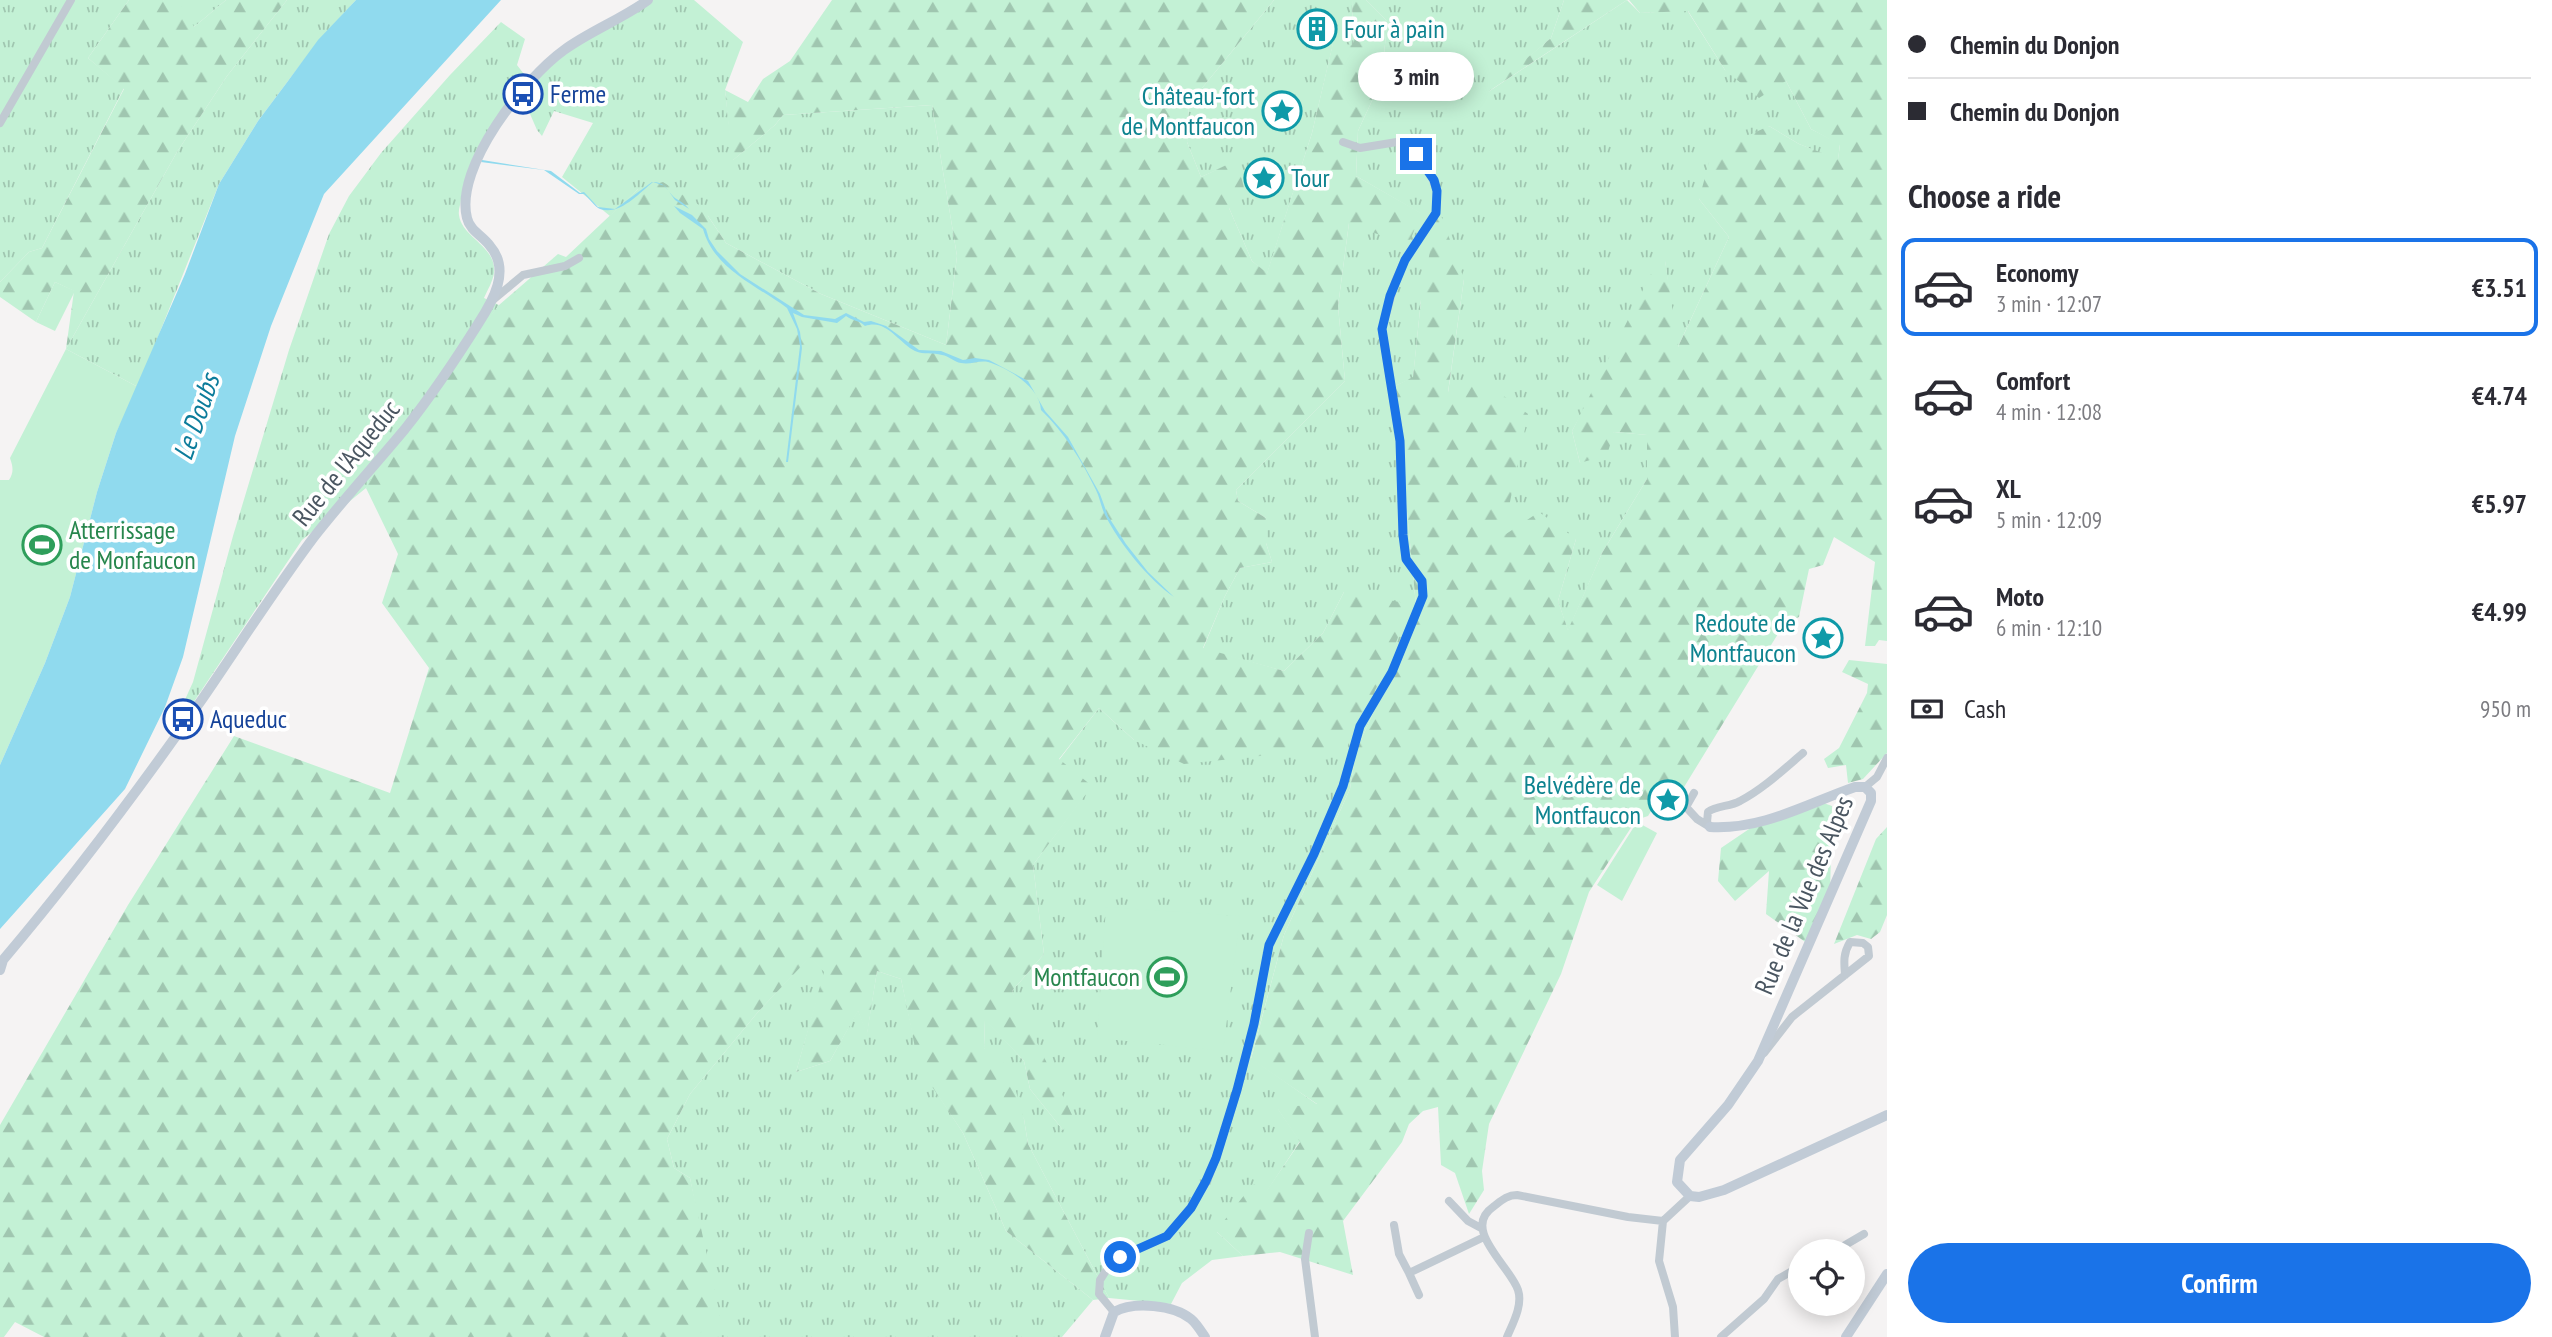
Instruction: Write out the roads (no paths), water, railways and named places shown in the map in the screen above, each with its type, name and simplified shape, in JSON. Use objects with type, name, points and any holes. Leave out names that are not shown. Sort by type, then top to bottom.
[{"type":"street","points":[[0,122],[71,0]]},
{"type":"street","name":"Rue de l'Aqueduc","points":[[0,970],[3,960],[59,894],[174,738],[315,536],[408,426],[492,301],[501,273],[498,259],[491,246],[471,228],[465,202],[471,176],[496,122],[546,65],[563,50],[648,0]]},
{"type":"street","points":[[1114,1312],[1099,1294],[1100,1280],[1109,1266],[1120,1257],[1167,1236],[1191,1208],[1216,1158],[1254,1024],[1269,945],[1314,854],[1343,786],[1360,726],[1392,672],[1423,596],[1422,581],[1406,559],[1400,441],[1382,329],[1388,301],[1405,260],[1436,213],[1437,191],[1429,170],[1404,141],[1360,148],[1343,142]]},
{"type":"street","points":[[492,301],[523,275],[565,266],[579,258]]},
{"type":"street","points":[[1710,827],[1707,822],[1708,812],[1713,808],[1732,806],[1749,796],[1803,753]]},
{"type":"street","points":[[1865,787],[1877,777],[1887,758]]},
{"type":"street","name":"Rue de la Vue des Alpes","points":[[1710,827],[1731,828],[1764,823],[1855,787],[1865,787],[1871,793],[1871,801],[1758,1061]]},
{"type":"street","points":[[1694,793],[1686,807],[1697,819],[1710,827]]},
{"type":"street","name":"Rue de la Vue des Alpes","points":[[1690,1196],[1677,1182],[1679,1160],[1728,1105],[1792,1017],[1845,975]]},
{"type":"street","points":[[1675,1337],[1673,1307],[1659,1261],[1663,1221],[1690,1196],[1699,1197],[1724,1190],[1887,1115]]},
{"type":"street","points":[[1409,1273],[1482,1232],[1487,1211],[1509,1195],[1663,1221]]},
{"type":"street","points":[[1449,1201],[1482,1232],[1519,1292],[1518,1312],[1507,1337]]},
{"type":"street","points":[[1394,1224],[1398,1254],[1419,1295]]},
{"type":"street","points":[[1309,1233],[1305,1259],[1315,1337]]},
{"type":"street","points":[[1855,1239],[1864,1234]]},
{"type":"street","points":[[1721,1337],[1764,1299],[1778,1279],[1788,1273]]},
{"type":"street","points":[[1846,1337],[1887,1273]]},
{"type":"street","points":[[1105,1337],[1114,1312],[1139,1307],[1173,1310],[1191,1319],[1205,1337]]},
{"type":"water","name":"Le Doubs","points":[[356,0],[501,0],[324,194],[271,326],[235,436],[183,657],[165,707],[125,789],[0,929],[0,765],[45,663],[70,597],[97,492],[116,433],[185,274],[219,184],[258,121],[318,40]]},
{"type":"water","points":[[482,160],[551,171],[580,193],[584,192],[598,207],[615,209],[598,208],[584,194],[579,194],[544,170],[481,162]]},
{"type":"water","points":[[653,182],[629,202],[615,209]]},
{"type":"water","points":[[674,206],[692,215],[706,229],[717,251],[740,274],[804,315],[835,319],[846,313],[864,322],[871,321],[886,326],[919,350],[941,351],[963,360],[989,360],[1028,381],[1045,411],[1068,437],[1100,494],[1108,516],[1126,544],[1148,572],[1174,597],[1145,571],[1118,537],[1105,515],[1085,468],[1065,437],[1041,410],[1029,386],[1005,369],[988,362],[961,363],[945,356],[918,352],[886,328],[873,324],[865,326],[846,316],[837,323],[793,313],[802,348],[786,462],[800,346],[797,329],[787,308],[726,266],[708,243],[703,229]]},
{"type":"place","name":"Four à pain","points":[[1317,29]]},
{"type":"place","name":"Ferme","points":[[523,94]]},
{"type":"place","name":"Château-fort de Montfaucon","points":[[1282,111]]},
{"type":"place","name":"Tour","points":[[1264,178]]},
{"type":"place","name":"Atterrissage de Monfaucon","points":[[42,545]]},
{"type":"place","name":"Redoute de Montfaucon","points":[[1823,638]]},
{"type":"place","name":"Aqueduc","points":[[183,719]]},
{"type":"place","name":"Belvédère de Montfaucon","points":[[1668,800]]},
{"type":"place","name":"Montfaucon","points":[[1167,977]]}]
